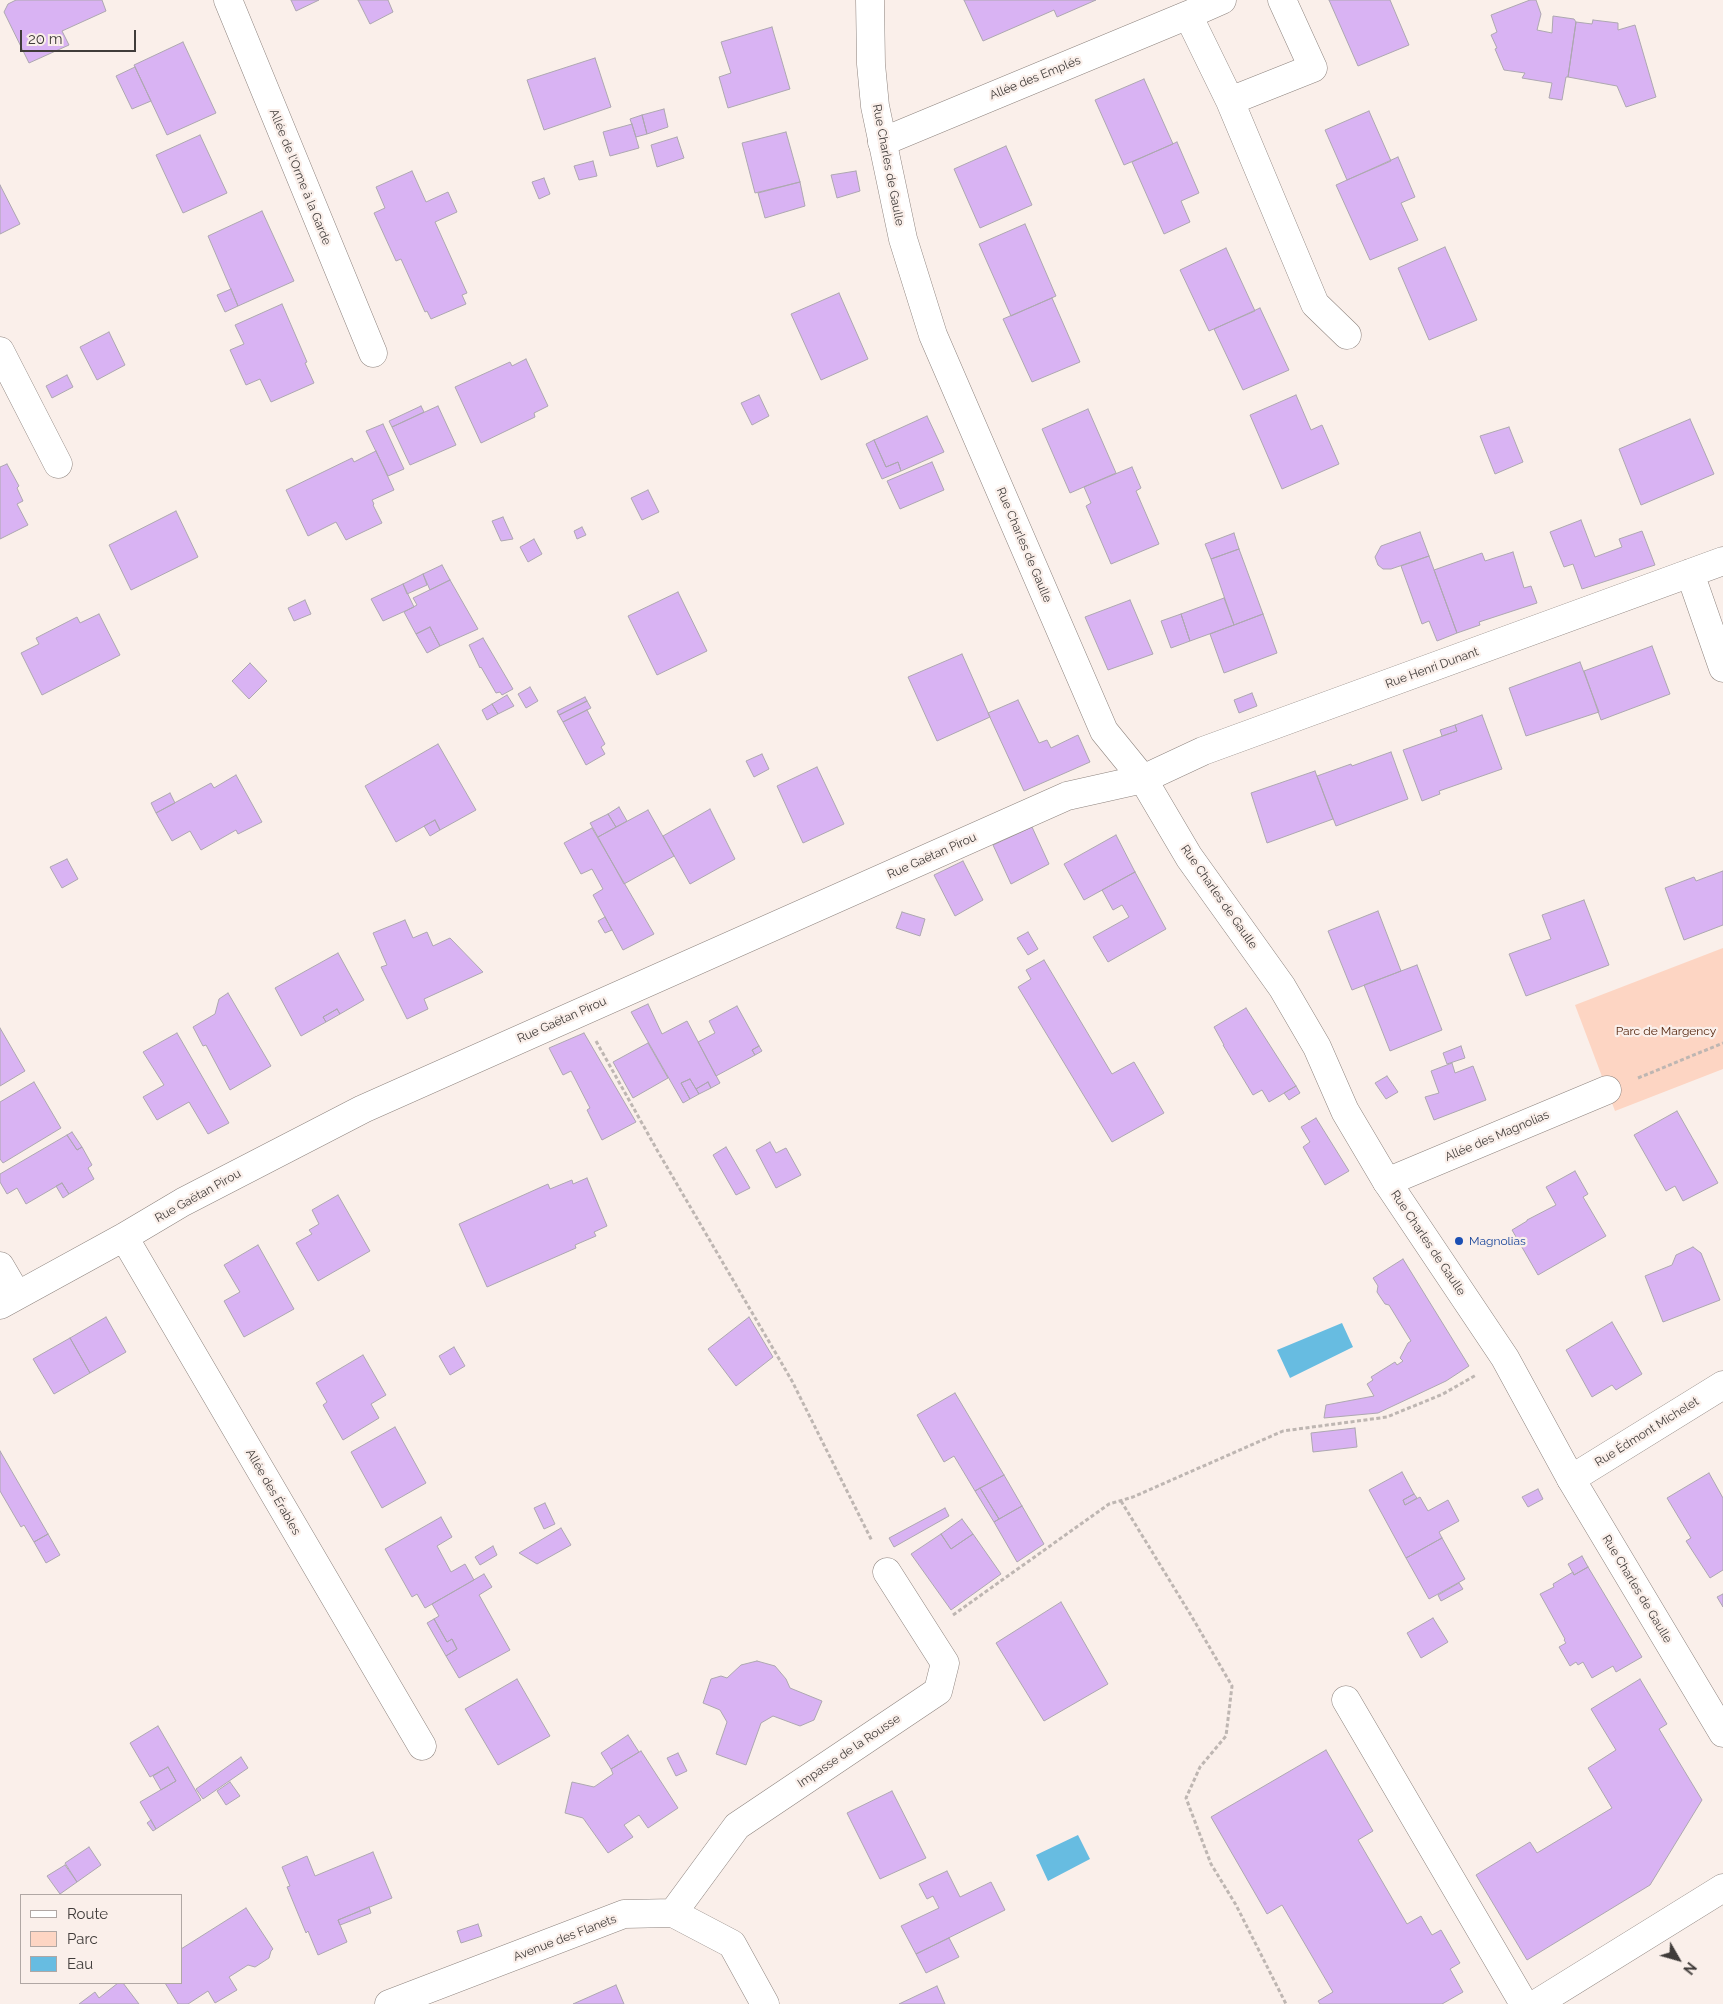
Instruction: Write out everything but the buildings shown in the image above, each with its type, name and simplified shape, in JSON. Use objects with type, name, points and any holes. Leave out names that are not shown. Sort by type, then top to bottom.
[{"type":"street","name":"Allée de l'Orme à la Garde","points":[[228,0],[373,353]]},
{"type":"street","name":"Rue Charles de Gaulle","points":[[870,0],[871,64],[875,106],[903,239],[933,335],[1104,731],[1143,779],[1189,857],[1282,987],[1317,1048],[1345,1111],[1388,1182],[1505,1358],[1571,1479],[1723,1732]]},
{"type":"street","name":"Allée des Emplés","points":[[882,142],[1222,0]]},
{"type":"street","points":[[1230,101],[1313,68],[1282,0]]},
{"type":"street","points":[[1188,15],[1230,101],[1315,304],[1347,335]]},
{"type":"street","points":[[0,351],[58,464]]},
{"type":"street","name":"Rue Henri Dunant","points":[[1143,779],[1203,751],[1723,561]]},
{"type":"street","points":[[1690,573],[1723,668]]},
{"type":"street","name":"Rue Gaëtan Pirou","points":[[9,1300],[124,1237],[183,1202],[363,1109],[1067,796],[1143,779]]},
{"type":"street","name":"Allée des Magnolias","points":[[1388,1182],[1607,1090]]},
{"type":"street","name":"Allée des Érables","points":[[124,1237],[422,1746]]},
{"type":"street","points":[[0,1266],[9,1300]]},
{"type":"street","name":"Rue Édmont Michelet","points":[[1571,1479],[1723,1386]]},
{"type":"street","name":"Impasse de la Rousse","points":[[673,1913],[737,1826],[938,1691],[945,1663],[887,1572]]},
{"type":"street","points":[[1346,1700],[1524,2004]]},
{"type":"street","points":[[1536,2004],[1723,1888]]},
{"type":"street","name":"Avenue des Flanets","points":[[389,2004],[624,1914],[673,1913],[732,1944],[765,2004]]},
{"type":"path","points":[[580,1012],[657,1150],[792,1381],[887,1572]]},
{"type":"path","points":[[1607,1090],[1723,1043]]},
{"type":"path","points":[[926,1634],[1109,1504],[1133,1497],[1283,1431],[1387,1417],[1442,1394],[1505,1358]]},
{"type":"path","points":[[1121,1501],[1232,1686],[1226,1736],[1200,1767],[1186,1798],[1211,1864],[1236,1905],[1286,2004]]},
{"type":"green space","name":"Parc de Margency","points":[[1723,948],[1723,1069],[1615,1111],[1575,1005]]},
{"type":"water","points":[[1342,1323],[1353,1347],[1290,1378],[1277,1350]]},
{"type":"water","points":[[1078,1835],[1090,1859],[1048,1881],[1036,1855]]},
{"type":"place","name":"Magnolias","points":[[1459,1241]]}]
